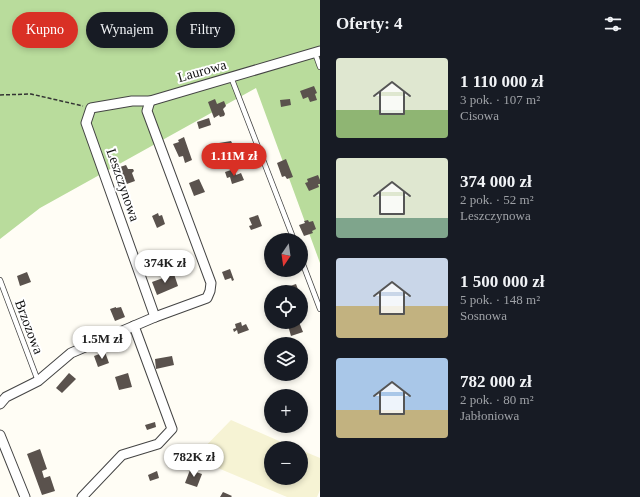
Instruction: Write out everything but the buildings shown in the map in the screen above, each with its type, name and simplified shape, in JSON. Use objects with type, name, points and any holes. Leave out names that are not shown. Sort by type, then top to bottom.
[{"type":"street","name":"Laurowa","points":[[91,108],[132,101],[150,101],[318,52]]},
{"type":"street","points":[[0,404],[6,397],[38,381],[71,353],[154,317],[207,298],[211,283],[147,111],[150,101]]},
{"type":"street","name":"Leszczynowa","points":[[91,108],[86,123],[154,317]]},
{"type":"street","points":[[82,497],[122,455],[158,444],[172,429],[134,326]]},
{"type":"street","points":[[0,435],[3,451],[26,497]]},
{"type":"lane","points":[[318,52],[320,67]]},
{"type":"lane","points":[[231,77],[291,233]]},
{"type":"lane","points":[[308,277],[320,308]]},
{"type":"lane","name":"Brzozowa","points":[[0,280],[38,381]]},
{"type":"path","points":[[0,95],[31,94],[91,108]]},
{"type":"shaded area","points":[[231,420],[279,441],[264,441],[264,485],[308,485],[308,453],[320,458],[320,490],[317,497],[287,497],[194,458]]},
{"type":"green space","points":[[0,0],[320,0],[320,263],[256,88],[40,208],[0,239]]}]
